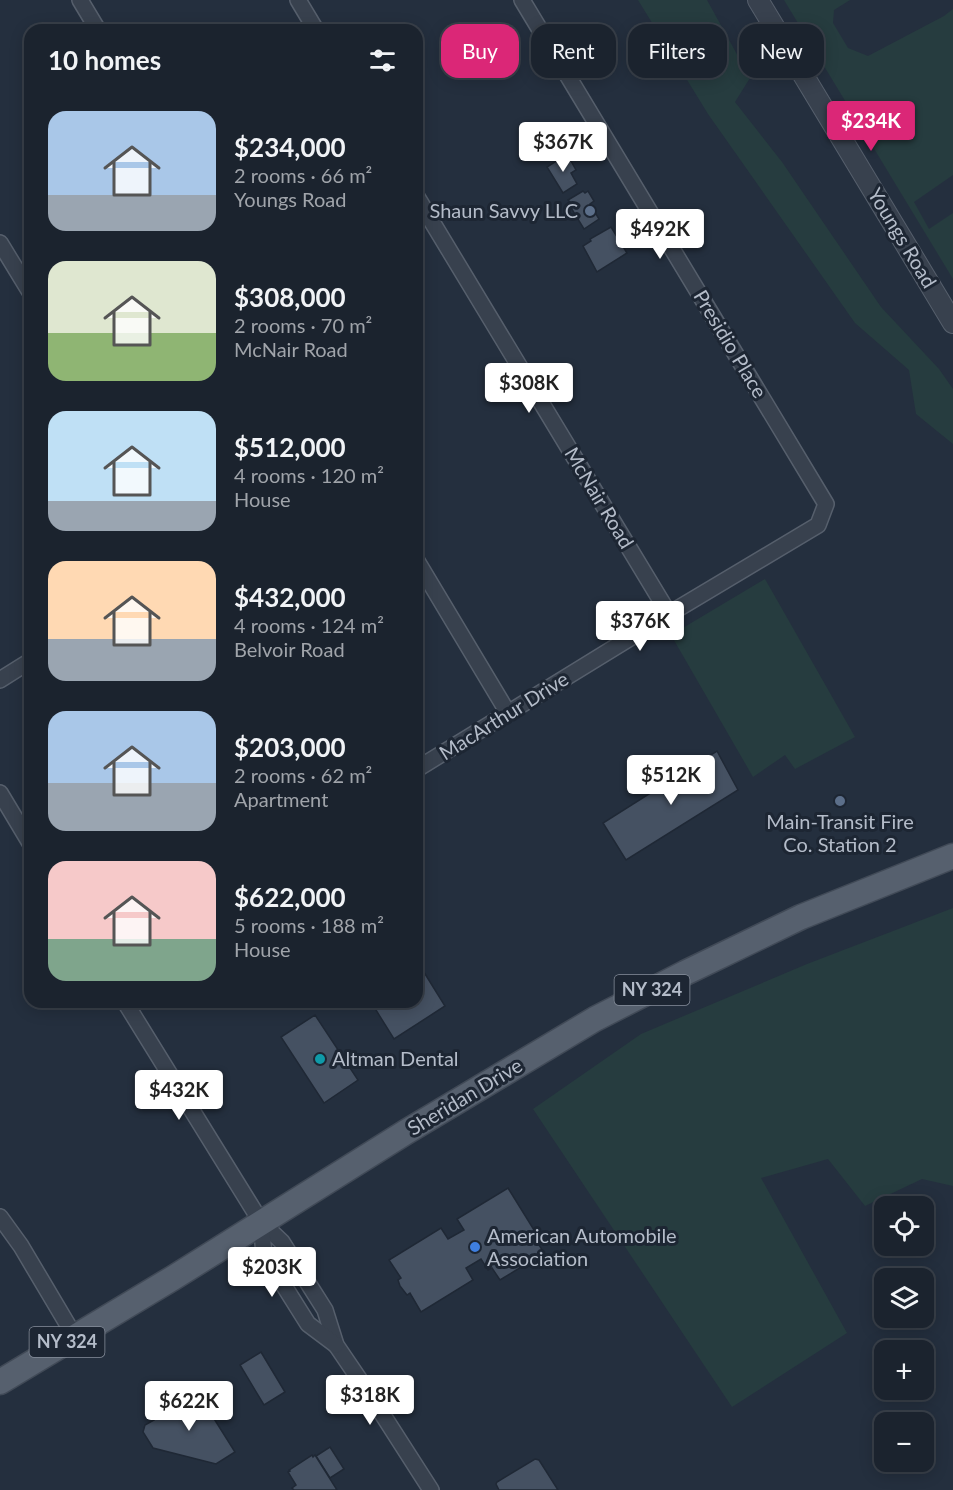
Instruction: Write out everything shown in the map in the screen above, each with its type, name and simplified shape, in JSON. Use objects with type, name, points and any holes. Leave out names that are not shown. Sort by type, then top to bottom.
[{"type":"main road","name":"Sheridan Drive","points":[[0,1382],[173,1278],[406,1132],[612,1011],[801,917],[953,856]]},
{"type":"street","points":[[80,0],[94,24]]},
{"type":"street","points":[[298,0],[312,24]]},
{"type":"street","name":"Presidio Place","points":[[522,0],[826,504]]},
{"type":"street","name":"Youngs Road","points":[[758,0],[953,322]]},
{"type":"street","name":"McNair Road","points":[[423,207],[669,614]]},
{"type":"street","points":[[0,243],[24,282]]},
{"type":"street","name":"MacArthur Drive","points":[[423,765],[818,525],[826,504]]},
{"type":"street","points":[[423,571],[508,713]]},
{"type":"street","points":[[0,680],[24,665]]},
{"type":"street","points":[[0,793],[24,833]]},
{"type":"street","points":[[129,1008],[261,1222],[282,1242],[325,1310],[336,1345],[431,1490]]},
{"type":"street","points":[[0,1217],[21,1246],[75,1337]]},
{"type":"street","points":[[261,1222],[264,1254],[308,1323],[336,1345]]},
{"type":"green space","points":[[638,0],[707,0],[720,24],[653,24]]},
{"type":"green space","points":[[784,0],[850,0],[834,10],[833,23],[848,48],[868,56],[953,9],[953,175],[914,202],[929,229],[953,213],[953,279],[824,66],[824,24],[799,24]]},
{"type":"green space","points":[[727,36],[739,58],[739,78],[750,78],[735,102],[782,162],[881,307],[939,369],[953,389],[953,444],[916,414],[909,370],[855,323],[708,114],[686,78],[727,78]]},
{"type":"green space","points":[[765,579],[855,737],[795,769],[785,755],[753,777],[671,635]]},
{"type":"green space","points":[[953,908],[953,1186],[922,1179],[886,1196],[874,1196],[874,1202],[865,1206],[828,1159],[761,1178],[847,1333],[732,1407],[533,1109],[641,1034],[807,964]]},
{"type":"building","points":[[567,154],[576,170],[571,173],[577,184],[563,193],[547,167]]},
{"type":"building","points":[[583,191],[585,193],[588,191],[594,201],[590,204],[599,219],[584,229],[568,203],[570,202],[568,200]]},
{"type":"building","points":[[611,227],[627,253],[597,272],[583,246],[591,241],[590,239]]},
{"type":"building","points":[[717,751],[738,790],[626,860],[603,823]]},
{"type":"building","points":[[423,971],[445,1006],[394,1039],[375,1008],[423,1008]]},
{"type":"building","name":"Altman Dental","points":[[315,1015],[358,1080],[324,1103],[281,1037]]},
{"type":"building","name":"American Automobile Association","points":[[508,1188],[539,1238],[536,1240],[544,1253],[500,1280],[492,1268],[488,1270],[481,1259],[466,1268],[473,1280],[421,1312],[410,1293],[407,1295],[400,1286],[398,1280],[401,1278],[389,1260],[441,1228],[448,1239],[464,1230],[457,1219]]},
{"type":"building","points":[[261,1352],[285,1392],[264,1405],[240,1365]]},
{"type":"building","points":[[196,1390],[235,1452],[216,1464],[153,1448],[143,1432],[145,1425],[154,1420],[152,1417],[165,1409],[167,1412],[176,1406],[175,1403]]},
{"type":"building","points":[[330,1447],[344,1469],[330,1478],[316,1456]]},
{"type":"building","points":[[312,1455],[313,1457],[315,1455],[337,1490],[294,1490],[292,1488],[296,1485],[289,1470]]},
{"type":"building","points":[[535,1459],[539,1460],[558,1490],[499,1490],[497,1482]]},
{"type":"place","name":"Shaun Savvy LLC","points":[[590,211]]},
{"type":"place","name":"Main-Transit Fire Co. Station 2","points":[[840,801]]},
{"type":"place","name":"Altman Dental","points":[[320,1059]]},
{"type":"place","name":"American Automobile Association","points":[[475,1247]]}]
